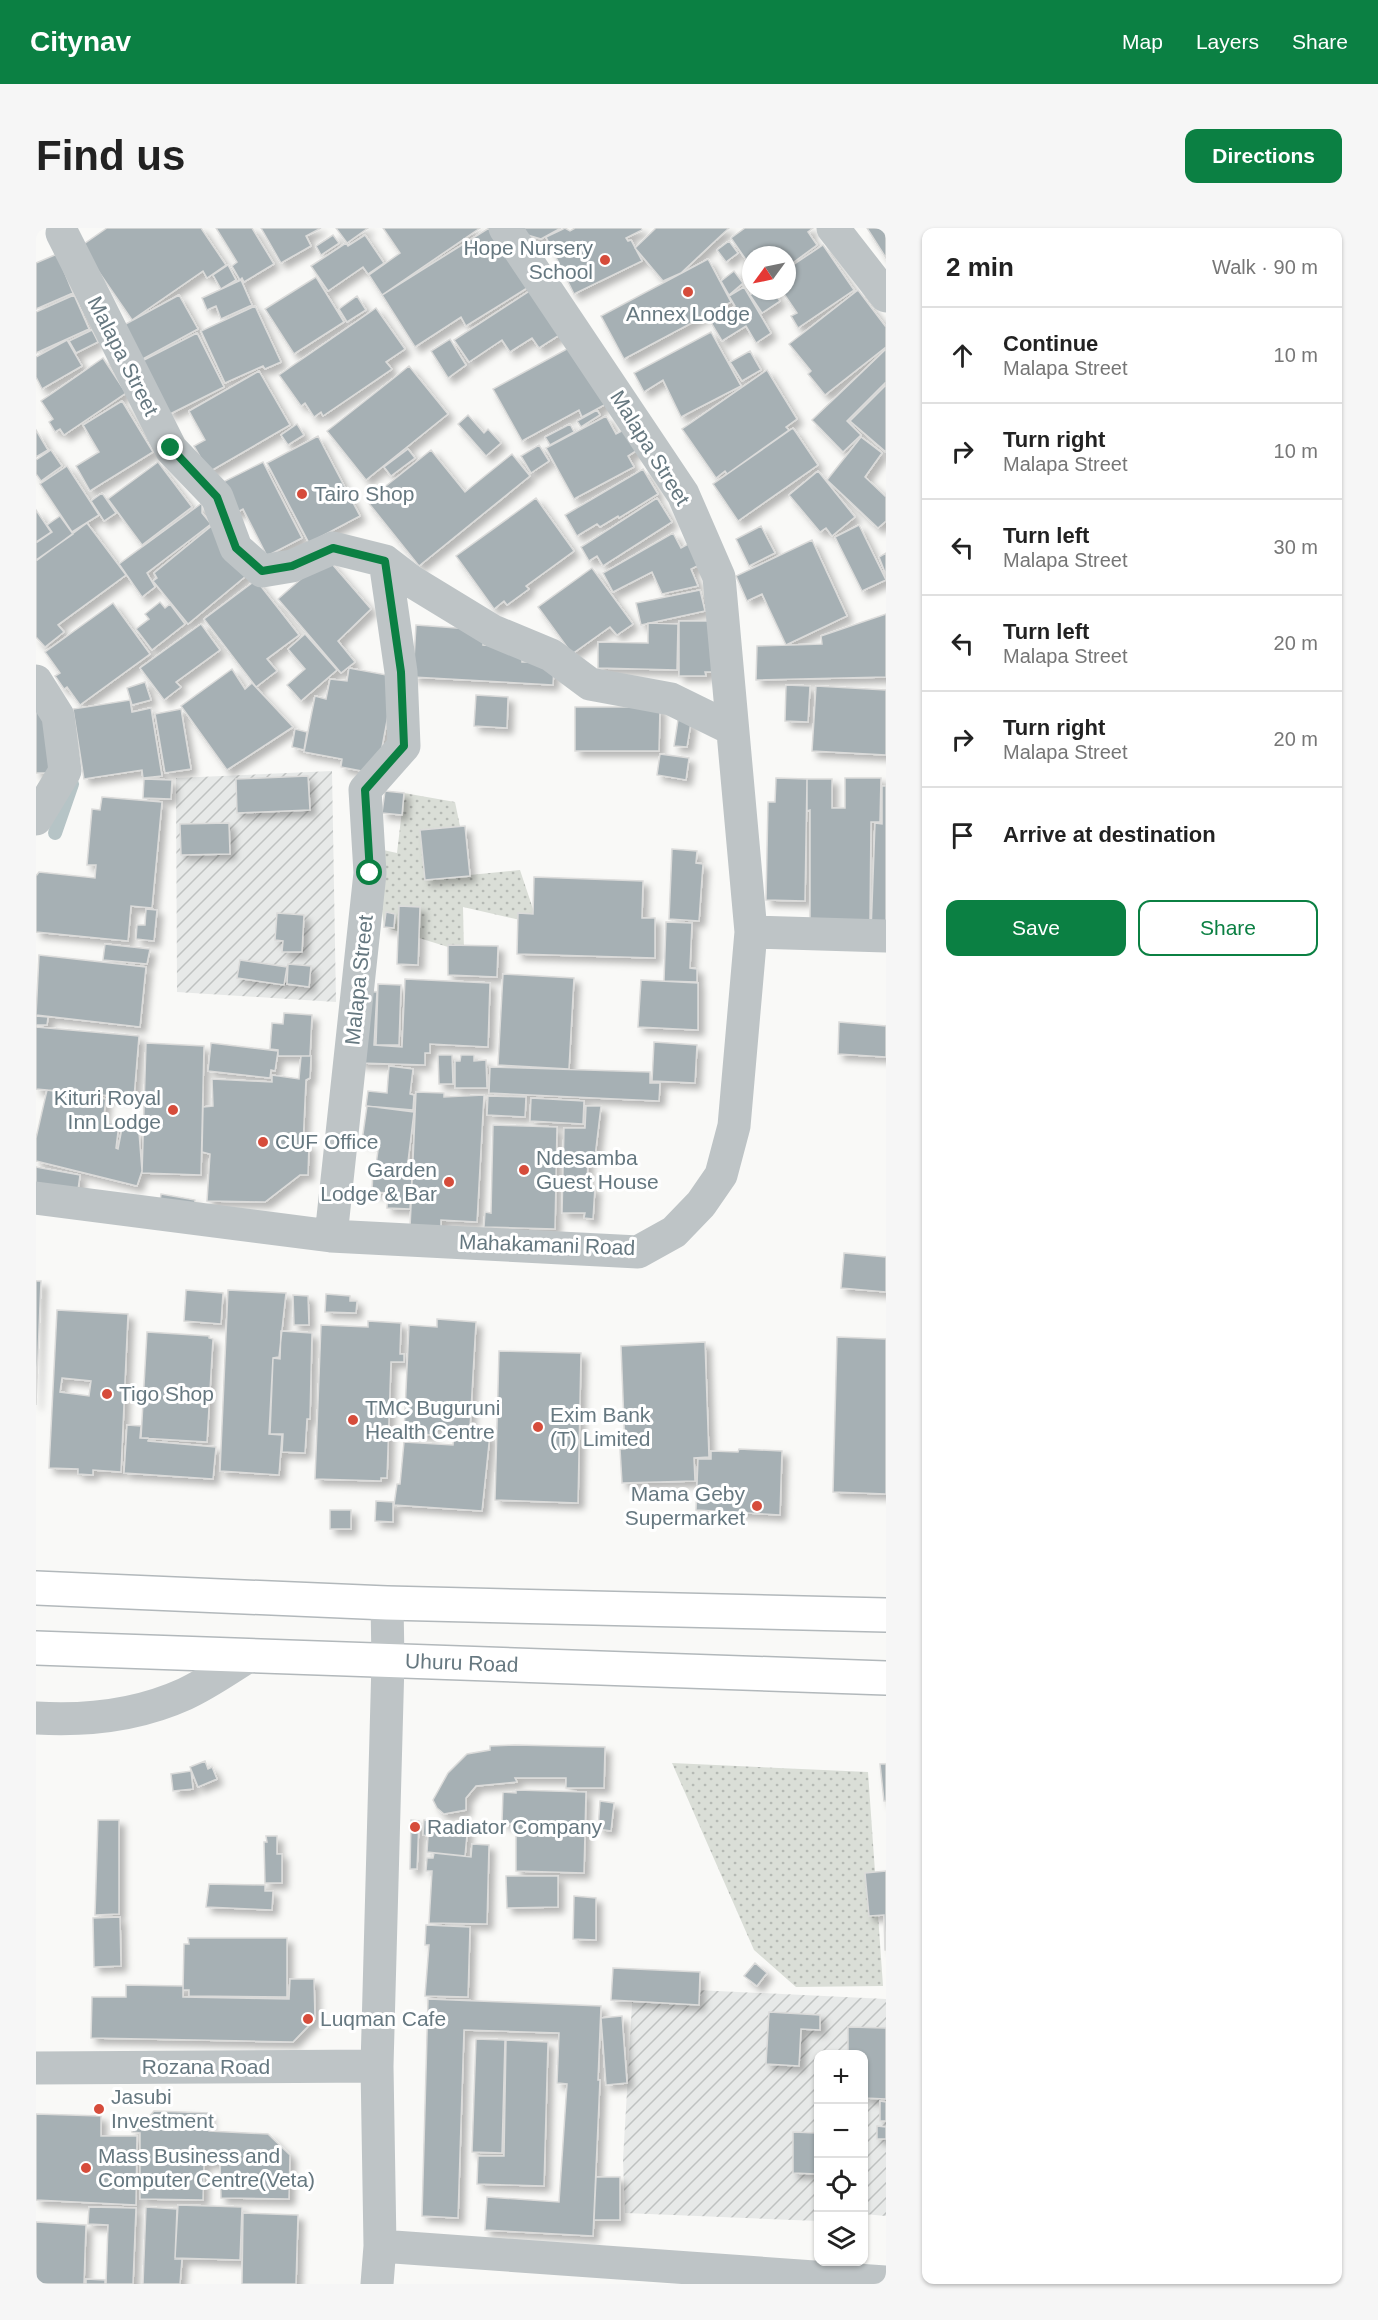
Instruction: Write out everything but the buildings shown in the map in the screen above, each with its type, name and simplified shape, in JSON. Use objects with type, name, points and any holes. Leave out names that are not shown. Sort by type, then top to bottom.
[{"type":"main road","points":[[36,1588],[387,1603],[886,1615]]},
{"type":"main road","name":"Uhuru Road","points":[[36,1648],[886,1678]]},
{"type":"street","name":"Malapa Street","points":[[505,228],[683,494],[718,577],[751,932]]},
{"type":"street","points":[[833,228],[886,296]]},
{"type":"street","name":"Malapa Street","points":[[62,233],[171,448],[217,497],[236,548],[262,571],[292,566],[333,548],[385,561],[411,581],[493,631],[551,655],[590,684],[671,699],[732,729]]},
{"type":"street","name":"Malapa Street","points":[[331,1236],[370,873],[365,790],[404,746],[401,672],[385,561]]},
{"type":"street","points":[[36,681],[58,716],[65,771],[36,819]]},
{"type":"street","points":[[751,932],[886,936]]},
{"type":"street","name":"Mahakamani Road","points":[[36,1198],[331,1236],[638,1252],[674,1232],[701,1204],[721,1175],[734,1126],[751,932]]},
{"type":"street","points":[[377,2284],[380,2246],[377,2066],[388,1662],[387,1603]]},
{"type":"street","points":[[36,1718],[76,1721],[141,1709],[186,1694],[249,1656]]},
{"type":"street","name":"Rozana Road","points":[[36,2068],[377,2066]]},
{"type":"street","points":[[380,2246],[886,2282]]},
{"type":"shaded area","points":[[332,771],[336,1002],[177,992],[176,778]]},
{"type":"shaded area","points":[[404,793],[455,802],[470,875],[520,870],[538,924],[463,907],[464,952],[384,927],[374,848],[397,853]]},
{"type":"shaded area","points":[[672,1763],[868,1772],[883,1986],[796,1987],[754,1950]]},
{"type":"shaded area","points":[[633,1987],[886,1999],[886,2216],[868,2214],[868,2050],[814,2050],[814,2221],[625,2213],[623,2160]]},
{"type":"waterway","points":[[55,833],[72,784]]},
{"type":"place","name":"Hope Nursery School","points":[[605,260]]},
{"type":"place","name":"Annex Lodge","points":[[688,292]]},
{"type":"place","name":"Tairo Shop","points":[[302,494]]},
{"type":"place","name":"Kituri Royal Inn Lodge","points":[[173,1110]]},
{"type":"place","name":"CUF Office","points":[[263,1142]]},
{"type":"place","name":"Ndesamba Guest House","points":[[524,1170]]},
{"type":"place","name":"Garden Lodge & Bar","points":[[449,1182]]},
{"type":"place","name":"Tigo Shop","points":[[107,1394]]},
{"type":"place","name":"TMC Buguruni Health Centre","points":[[353,1420]]},
{"type":"place","name":"Exim Bank (T) Limited","points":[[538,1427]]},
{"type":"place","name":"Mama Geby Supermarket","points":[[757,1506]]},
{"type":"place","name":"Radiator Company","points":[[415,1827]]},
{"type":"place","name":"Luqman Cafe","points":[[308,2019]]},
{"type":"place","name":"Jasubi Investment","points":[[99,2109]]},
{"type":"place","name":"Mass Business and Computer Centre(Veta)","points":[[86,2168]]},
{"type":"route","points":[[171,448],[217,497],[236,548],[262,571],[292,566],[333,548],[385,561],[401,672],[404,746],[365,790],[370,873]]}]
